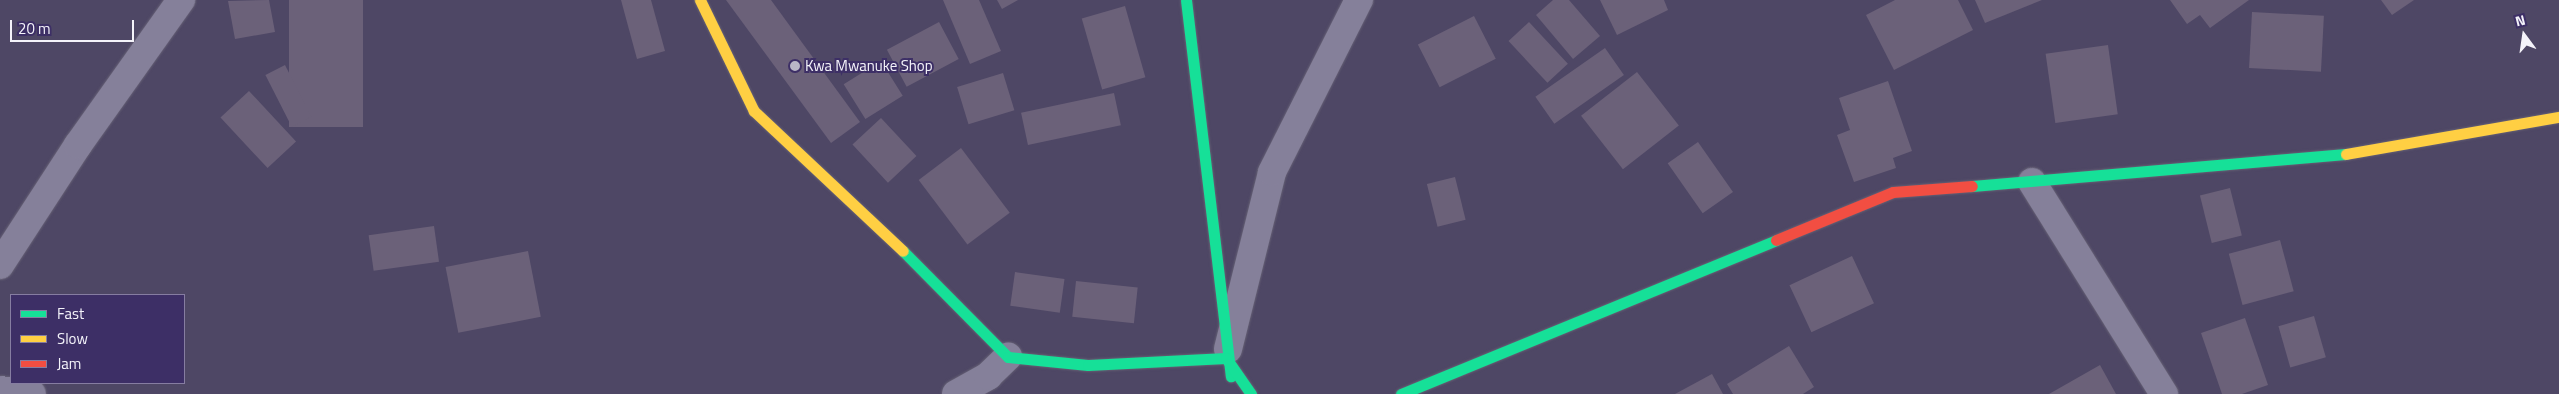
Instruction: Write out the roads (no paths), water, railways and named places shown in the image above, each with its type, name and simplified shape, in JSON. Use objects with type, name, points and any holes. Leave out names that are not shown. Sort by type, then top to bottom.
[{"type":"street","points":[[0,265],[181,0]]},
{"type":"street","points":[[700,0],[754,111],[854,200],[1008,357],[1080,365],[1226,358]]},
{"type":"street","points":[[1186,0],[1226,358],[1236,394]]},
{"type":"street","points":[[1252,394],[1226,358],[1272,172],[1359,0]]},
{"type":"street","points":[[1400,394],[1893,192],[2315,158],[2559,117]]},
{"type":"street","points":[[2032,182],[2164,394]]},
{"type":"street","points":[[956,394],[988,376],[1008,357]]},
{"type":"street","points":[[0,390],[32,394]]},
{"type":"place","name":"Kwa Mwanuke Shop","points":[[795,66]]}]
